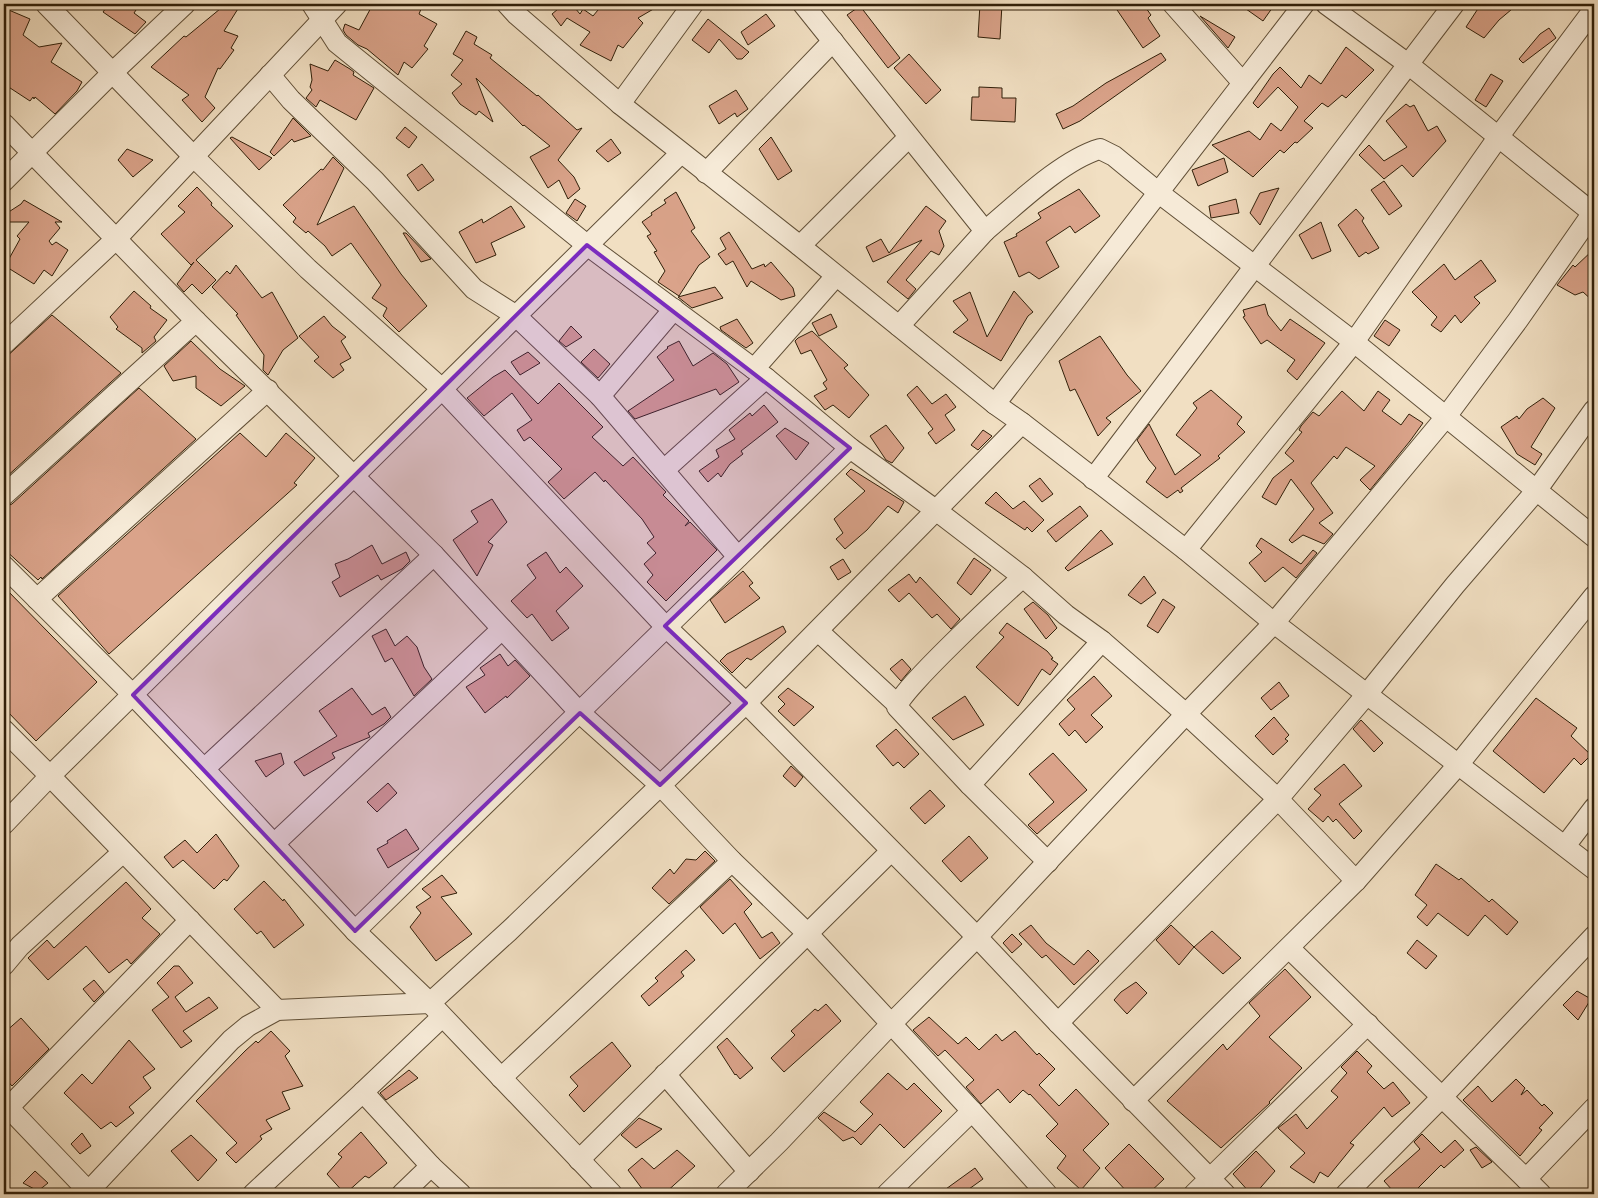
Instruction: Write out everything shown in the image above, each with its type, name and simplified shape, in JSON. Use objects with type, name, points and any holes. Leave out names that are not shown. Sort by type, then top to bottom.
[{"type":"street","points":[[46,4],[194,156],[308,269],[441,388],[666,626],[746,703],[977,937],[1058,1024],[1225,1194]]},
{"type":"street","points":[[4,181],[112,73],[185,4]]},
{"type":"street","points":[[4,344],[117,238],[270,75],[316,12],[337,4]]},
{"type":"street","points":[[620,104],[693,4]]},
{"type":"street","points":[[803,4],[985,231]]},
{"type":"street","points":[[1173,4],[1243,83]]},
{"type":"street","points":[[995,404],[1304,4]]},
{"type":"street","points":[[726,1194],[977,937],[1274,623],[1445,418],[1594,213],[1408,64],[1326,4]]},
{"type":"street","points":[[1093,479],[1454,4]]},
{"type":"street","points":[[517,7],[620,104],[681,153],[800,246],[995,404],[1022,422],[1186,550],[1274,623],[1594,869]]},
{"type":"street","points":[[1186,550],[1354,342],[1499,136],[1594,9]]},
{"type":"street","points":[[316,12],[337,43],[587,245],[760,373],[850,448],[937,511],[1023,577],[1066,615],[1102,641],[1186,714],[1278,799],[1356,881]]},
{"type":"street","points":[[706,173],[833,41]]},
{"type":"street","points":[[270,75],[291,100],[375,181],[474,289],[515,315],[600,396],[738,557]]},
{"type":"street","points":[[4,124],[196,321],[434,555],[580,713],[660,785],[732,861],[807,933],[972,1111],[1041,1192]]},
{"type":"street","points":[[800,246],[909,137]]},
{"type":"street","points":[[899,326],[985,231],[1048,178],[1090,152],[1100,149],[1114,156],[1159,193],[1354,342],[1445,418],[1594,537]]},
{"type":"street","points":[[4,824],[441,388],[681,153]]},
{"type":"street","points":[[664,470],[760,373],[836,276]]},
{"type":"street","points":[[600,396],[674,310]]},
{"type":"street","points":[[4,495],[196,321]]},
{"type":"street","points":[[37,599],[268,390]]},
{"type":"street","points":[[1058,1024],[1278,799],[1367,694],[1455,585],[1536,491],[1594,410]]},
{"type":"street","points":[[253,1194],[363,1092],[509,931],[746,703],[937,511],[1022,422]]},
{"type":"street","points":[[355,931],[850,448]]},
{"type":"street","points":[[204,769],[434,555]]},
{"type":"street","points":[[4,566],[204,769],[355,931],[436,1010],[612,1194]]},
{"type":"street","points":[[897,704],[976,620],[1023,577]]},
{"type":"street","points":[[1133,1101],[1356,881],[1458,765],[1594,596]]},
{"type":"street","points":[[274,844],[502,629]]},
{"type":"street","points":[[818,631],[897,704],[897,707],[970,784],[1048,862]]},
{"type":"street","points":[[970,784],[1102,641]]},
{"type":"street","points":[[4,730],[277,1010]]},
{"type":"street","points":[[1565,846],[1594,808]]},
{"type":"street","points":[[579,1160],[891,851]]},
{"type":"street","points":[[4,965],[20,946],[123,852]]},
{"type":"street","points":[[501,1078],[732,861]]},
{"type":"street","points":[[190,920],[6,1105],[87,1193],[231,1040],[248,1026],[277,1010],[436,1010]]},
{"type":"street","points":[[1359,1190],[1442,1097],[1594,936]]},
{"type":"street","points":[[1289,948],[1541,1194]]},
{"type":"street","points":[[1194,1194],[1368,1024]]},
{"type":"street","points":[[665,1074],[749,1172]]},
{"type":"street","points":[[363,1092],[431,1166],[461,1194]]},
{"type":"street","points":[[1526,1179],[1594,1108]]},
{"type":"street","points":[[887,1194],[972,1111]]},
{"type":"street","points":[[402,1194],[431,1166]]},
{"type":"highlighted area","points":[[587,245],[850,448],[665,626],[746,703],[660,785],[580,713],[355,931],[133,695]]},
{"type":"building","points":[[109,4],[140,4],[134,13],[146,22],[135,34],[103,12]]},
{"type":"building","points":[[226,4],[241,4],[224,31],[238,36],[231,48],[234,50],[220,69],[218,68],[205,97],[215,108],[202,122],[182,100],[189,95],[151,67],[184,36],[186,37]]},
{"type":"building","points":[[373,4],[423,4],[419,14],[437,24],[424,46],[428,49],[412,68],[404,62],[398,75],[367,49],[358,45],[343,30],[345,24],[359,30]]},
{"type":"building","points":[[564,4],[578,4],[575,8],[580,14],[583,9],[593,16],[603,4],[662,4],[638,18],[643,23],[623,48],[618,45],[611,61],[580,45],[590,32],[567,18],[561,26],[552,14]]},
{"type":"building","points":[[980,4],[1002,4],[1000,39],[978,37]]},
{"type":"building","points":[[1113,4],[1143,4],[1151,15],[1148,18],[1160,36],[1143,48]]},
{"type":"building","points":[[1239,4],[1275,4],[1263,21]]},
{"type":"building","points":[[1481,4],[1518,4],[1499,20],[1484,38],[1466,27]]},
{"type":"building","points":[[860,6],[900,58],[888,68],[847,15]]},
{"type":"building","points":[[4,8],[30,19],[23,35],[39,47],[62,43],[51,62],[82,82],[77,91],[55,114],[35,97],[30,101],[4,84]]},
{"type":"building","points":[[766,14],[775,26],[748,45],[741,32]]},
{"type":"building","points":[[1200,16],[1235,37],[1228,48]]},
{"type":"building","points":[[708,19],[749,52],[742,59],[737,59],[719,39],[709,53],[692,40]]},
{"type":"building","points":[[1549,28],[1556,38],[1523,63],[1519,59],[1540,34]]},
{"type":"building","points":[[466,31],[477,37],[474,44],[492,55],[490,58],[538,95],[577,130],[582,128],[558,160],[574,177],[580,189],[568,199],[559,180],[548,188],[530,157],[550,146],[523,126],[476,78],[493,122],[479,111],[476,115],[460,104],[452,93],[462,84],[451,75],[463,60],[453,54]]},
{"type":"building","points":[[1346,47],[1374,70],[1346,98],[1342,95],[1328,107],[1322,103],[1304,121],[1313,128],[1284,153],[1280,150],[1253,177],[1212,145],[1249,131],[1260,140],[1271,123],[1281,131],[1298,107],[1278,87],[1258,108],[1253,103],[1273,74],[1280,67],[1301,88],[1309,75],[1321,84]]},
{"type":"building","points":[[1161,53],[1166,60],[1080,121],[1063,129],[1056,114],[1073,106],[1106,83]]},
{"type":"building","points":[[909,54],[941,90],[926,104],[894,68]]},
{"type":"building","points":[[335,60],[354,72],[353,75],[374,88],[356,120],[320,100],[316,107],[306,98],[312,90],[310,87],[312,80],[310,64],[328,71]]},
{"type":"building","points":[[1491,74],[1503,81],[1486,107],[1475,100]]},
{"type":"building","points":[[979,87],[1002,88],[1002,98],[1016,98],[1015,122],[971,120],[972,97],[979,97]]},
{"type":"building","points":[[736,90],[748,109],[737,117],[735,113],[719,124],[709,106]]},
{"type":"building","points":[[1406,104],[1410,107],[1414,105],[1428,131],[1437,126],[1446,141],[1413,177],[1402,165],[1384,179],[1359,155],[1369,145],[1384,161],[1407,147],[1386,121]]},
{"type":"building","points":[[293,118],[311,136],[294,142],[292,139],[274,156],[270,152]]},
{"type":"building","points":[[405,127],[417,137],[409,148],[396,138]]},
{"type":"building","points":[[232,137],[272,158],[259,170],[230,138]]},
{"type":"building","points":[[771,137],[792,171],[778,180],[759,149]]},
{"type":"building","points":[[611,139],[621,153],[608,162],[596,151]]},
{"type":"building","points":[[127,149],[153,160],[133,177],[118,160]]},
{"type":"building","points":[[333,157],[344,168],[317,225],[354,206],[401,274],[427,306],[399,332],[383,316],[387,308],[372,298],[381,285],[351,243],[332,256],[325,246],[308,231],[306,233],[293,222],[296,218],[283,205],[321,169],[323,170]]},
{"type":"building","points":[[1224,158],[1228,172],[1198,186],[1192,170]]},
{"type":"building","points":[[422,164],[434,180],[418,191],[407,175]]},
{"type":"building","points":[[1384,181],[1402,206],[1389,215],[1371,190]]},
{"type":"building","points":[[197,187],[212,203],[211,205],[233,226],[196,260],[216,280],[202,294],[192,284],[184,292],[177,284],[194,262],[191,265],[161,234],[185,212],[178,206]]},
{"type":"building","points":[[1279,188],[1260,225],[1250,213],[1260,193]]},
{"type":"building","points":[[1079,189],[1100,216],[1075,233],[1070,226],[1046,242],[1059,267],[1039,279],[1029,272],[1019,277],[1004,242],[1017,236],[1016,234],[1041,218],[1038,213]]},
{"type":"building","points":[[676,192],[695,228],[691,231],[710,257],[699,265],[679,296],[658,282],[665,271],[654,252],[657,251],[647,236],[651,234],[642,222],[666,203],[664,200]]},
{"type":"building","points":[[575,199],[586,206],[577,221],[566,213]]},
{"type":"building","points":[[1236,199],[1239,213],[1211,218],[1209,206]]},
{"type":"building","points":[[24,200],[62,222],[55,222],[60,228],[49,241],[52,245],[56,242],[68,250],[52,276],[44,270],[34,284],[5,266],[20,239],[17,236],[29,222],[4,222],[4,215]]},
{"type":"building","points":[[511,206],[525,227],[491,243],[496,255],[476,263],[459,232],[482,219],[483,223]]},
{"type":"building","points":[[926,206],[946,221],[939,231],[944,246],[939,255],[931,251],[906,280],[916,289],[908,299],[887,282],[922,240],[873,262],[866,247],[881,239],[889,253]]},
{"type":"building","points":[[1356,209],[1364,218],[1362,221],[1379,248],[1368,254],[1366,252],[1359,257],[1338,225]]},
{"type":"building","points":[[1321,222],[1331,251],[1312,259],[1299,235]]},
{"type":"building","points":[[729,232],[752,269],[764,264],[765,267],[771,262],[793,288],[795,296],[781,300],[751,281],[747,287],[733,261],[726,265],[718,254],[726,249],[720,238]]},
{"type":"building","points":[[403,233],[406,233],[431,259],[421,262]]},
{"type":"building","points":[[1594,249],[1594,302],[1583,292],[1575,295],[1557,285],[1573,265],[1575,267]]},
{"type":"building","points":[[1481,260],[1496,281],[1474,297],[1480,303],[1461,323],[1455,315],[1441,332],[1431,325],[1437,317],[1412,292],[1444,264],[1455,280]]},
{"type":"building","points":[[236,265],[262,298],[272,292],[298,338],[283,350],[268,375],[263,370],[264,355],[236,315],[238,314],[212,287],[227,271],[230,274]]},
{"type":"building","points":[[715,287],[723,298],[692,308],[678,297]]},
{"type":"building","points":[[134,291],[151,306],[150,308],[167,320],[154,337],[156,341],[142,353],[142,348],[116,329],[118,327],[110,317]]},
{"type":"building","points":[[1014,291],[1033,312],[1028,316],[1001,361],[953,332],[968,320],[953,301],[970,292],[987,337]]},
{"type":"building","points":[[1265,304],[1268,315],[1281,331],[1290,319],[1325,343],[1297,380],[1287,371],[1295,360],[1267,340],[1261,344],[1243,317],[1245,316],[1243,310]]},
{"type":"building","points":[[831,314],[837,327],[819,336],[812,323]]},
{"type":"building","points":[[52,315],[121,373],[4,479],[4,359]]},
{"type":"building","points":[[324,316],[332,326],[346,337],[341,341],[351,358],[340,364],[344,370],[333,378],[314,361],[319,357],[299,336]]},
{"type":"building","points":[[737,319],[753,343],[746,348],[721,330],[720,327]]},
{"type":"building","points":[[1385,320],[1400,330],[1389,346],[1374,336]]},
{"type":"building","points":[[571,326],[582,337],[566,347],[559,341]]},
{"type":"building","points":[[812,331],[848,365],[844,368],[869,395],[849,418],[833,405],[825,410],[814,396],[827,389],[823,383],[827,380],[811,350],[801,354],[795,341]]},
{"type":"building","points":[[1100,336],[1127,375],[1141,391],[1106,418],[1111,422],[1098,436],[1075,389],[1070,391],[1059,361]]},
{"type":"building","points":[[191,341],[220,369],[245,386],[221,406],[196,388],[196,376],[173,381],[164,366]]},
{"type":"building","points":[[679,341],[693,366],[713,353],[727,364],[739,382],[720,395],[716,389],[635,419],[628,411],[674,380],[657,357],[667,347]]},
{"type":"building","points":[[594,349],[610,364],[598,378],[581,362]]},
{"type":"building","points":[[528,352],[540,363],[520,375],[511,362]]},
{"type":"building","points":[[505,370],[538,404],[559,383],[603,427],[592,437],[623,466],[633,457],[666,492],[663,495],[689,521],[685,526],[690,522],[717,550],[666,601],[647,582],[653,575],[644,564],[656,553],[647,543],[654,537],[642,519],[605,480],[604,482],[595,472],[564,499],[548,482],[562,469],[530,437],[524,441],[517,430],[532,420],[512,393],[484,416],[467,398]]},
{"type":"building","points":[[917,386],[932,404],[946,394],[956,407],[945,415],[955,430],[936,444],[928,433],[933,429],[907,395]]},
{"type":"building","points":[[139,388],[196,439],[42,579],[41,577],[38,580],[4,549],[4,507],[12,504]]},
{"type":"building","points":[[1211,390],[1242,417],[1237,424],[1245,432],[1218,456],[1220,458],[1181,488],[1183,491],[1180,493],[1178,490],[1167,498],[1146,482],[1156,468],[1137,440],[1149,424],[1175,475],[1201,455],[1176,435],[1197,408],[1193,403]]},
{"type":"building","points":[[1342,391],[1364,411],[1378,391],[1390,400],[1382,411],[1401,425],[1409,414],[1423,423],[1370,490],[1360,480],[1375,466],[1346,447],[1337,459],[1334,456],[1311,483],[1333,513],[1319,523],[1333,534],[1324,544],[1303,535],[1292,543],[1289,540],[1314,509],[1291,479],[1276,505],[1262,497],[1273,478],[1294,461],[1285,453],[1302,432],[1299,430],[1301,426],[1313,412],[1319,416]]},
{"type":"building","points":[[1543,398],[1555,408],[1531,447],[1542,454],[1535,465],[1517,454],[1501,427],[1517,416],[1519,419],[1527,409]]},
{"type":"building","points":[[764,405],[778,422],[741,451],[743,454],[730,464],[721,477],[718,473],[708,482],[699,471],[719,457],[716,450],[735,439],[729,430],[750,413],[752,416]]},
{"type":"building","points":[[886,425],[904,448],[892,463],[886,460],[870,436]]},
{"type":"building","points":[[785,428],[809,443],[796,460],[776,436]]},
{"type":"building","points":[[983,430],[992,436],[978,450],[971,445]]},
{"type":"building","points":[[240,433],[266,457],[286,433],[315,458],[294,483],[297,485],[109,654],[58,596]]},
{"type":"building","points":[[851,469],[904,502],[898,513],[888,506],[867,530],[845,549],[836,539],[843,533],[834,519],[865,491],[846,474]]},
{"type":"building","points":[[1040,478],[1053,494],[1042,502],[1029,486]]},
{"type":"building","points":[[996,492],[1013,509],[1024,501],[1044,520],[1032,532],[1027,527],[1025,530],[985,503]]},
{"type":"building","points":[[492,499],[507,522],[488,542],[493,545],[477,576],[453,540],[478,522],[471,511]]},
{"type":"building","points":[[1080,506],[1088,516],[1056,542],[1047,531]]},
{"type":"building","points":[[1101,530],[1113,544],[1068,571],[1065,568]]},
{"type":"building","points":[[1261,538],[1301,564],[1313,550],[1317,553],[1296,578],[1283,567],[1265,582],[1249,563],[1262,552],[1256,546]]},
{"type":"building","points":[[372,545],[382,564],[406,552],[410,561],[402,569],[381,580],[378,575],[340,597],[332,582],[340,577],[335,564]]},
{"type":"building","points":[[546,552],[560,573],[566,567],[583,586],[556,611],[569,628],[552,641],[532,614],[527,618],[511,601],[536,578],[527,565]]},
{"type":"building","points":[[974,558],[991,570],[971,595],[957,583]]},
{"type":"building","points":[[843,559],[851,572],[838,580],[830,567]]},
{"type":"building","points":[[743,571],[753,583],[749,586],[760,598],[725,623],[710,600]]},
{"type":"building","points":[[909,574],[916,583],[920,577],[960,619],[951,629],[937,614],[932,618],[909,593],[899,602],[888,590]]},
{"type":"building","points":[[1144,576],[1156,593],[1141,604],[1128,595]]},
{"type":"building","points":[[4,587],[97,682],[36,741],[4,708]]},
{"type":"building","points":[[1163,599],[1175,607],[1158,633],[1147,626]]},
{"type":"building","points":[[1033,602],[1048,615],[1057,628],[1046,639],[1024,609]]},
{"type":"building","points":[[1007,623],[1047,651],[1053,658],[1051,659],[1058,664],[1050,675],[1042,669],[1018,706],[976,667],[1004,637],[999,633]]},
{"type":"building","points":[[783,626],[786,632],[751,660],[747,658],[732,673],[720,661],[727,654]]},
{"type":"building","points":[[386,629],[395,646],[407,636],[417,647],[424,667],[432,679],[414,696],[392,658],[385,662],[372,636]]},
{"type":"building","points":[[500,654],[508,666],[515,660],[530,676],[507,698],[506,696],[485,713],[466,687],[485,675],[480,668]]},
{"type":"building","points":[[902,659],[911,669],[901,681],[890,669]]},
{"type":"building","points":[[1094,676],[1112,696],[1091,715],[1103,727],[1086,743],[1075,730],[1069,736],[1059,724],[1075,709],[1067,700]]},
{"type":"building","points":[[1279,682],[1289,696],[1271,710],[1261,698]]},
{"type":"building","points":[[352,688],[372,715],[385,707],[391,717],[384,724],[368,733],[370,737],[332,753],[335,758],[304,776],[294,762],[337,736],[319,711]]},
{"type":"building","points":[[788,688],[814,707],[794,726],[778,711],[785,704],[778,697]]},
{"type":"building","points":[[965,696],[984,725],[953,740],[932,718]]},
{"type":"building","points":[[1536,698],[1577,728],[1571,736],[1591,755],[1581,765],[1574,758],[1544,793],[1493,751]]},
{"type":"building","points":[[1274,717],[1289,735],[1285,739],[1288,741],[1273,755],[1255,736]]},
{"type":"building","points":[[1361,720],[1383,743],[1374,752],[1353,729]]},
{"type":"building","points":[[896,729],[919,754],[904,768],[898,762],[893,766],[876,746]]},
{"type":"building","points":[[281,753],[284,764],[266,777],[255,761]]},
{"type":"building","points":[[1053,753],[1087,790],[1037,834],[1028,825],[1054,802],[1029,774]]},
{"type":"building","points":[[1344,764],[1362,786],[1339,804],[1362,831],[1354,839],[1336,819],[1333,822],[1328,816],[1323,822],[1308,809],[1321,795],[1314,789]]},
{"type":"building","points":[[791,766],[803,777],[795,787],[783,776]]},
{"type":"building","points":[[388,783],[397,793],[377,812],[367,802]]},
{"type":"building","points":[[930,790],[945,806],[925,824],[910,808]]},
{"type":"building","points":[[406,829],[419,849],[388,868],[377,849]]},
{"type":"building","points":[[216,834],[239,866],[227,881],[224,879],[214,889],[183,860],[173,868],[164,857],[185,840],[197,853]]},
{"type":"building","points":[[969,836],[988,858],[961,882],[942,861]]},
{"type":"building","points":[[705,851],[715,861],[669,904],[652,888],[670,869],[674,874],[686,859],[696,860]]},
{"type":"building","points":[[1436,864],[1459,880],[1461,878],[1489,902],[1492,899],[1518,922],[1507,935],[1485,915],[1468,936],[1438,913],[1427,926],[1417,917],[1427,905],[1415,895]]},
{"type":"building","points":[[442,875],[457,893],[441,897],[472,934],[436,961],[410,927],[421,913],[416,907],[431,897],[422,889]]},
{"type":"building","points":[[730,879],[752,904],[744,912],[762,938],[772,932],[780,943],[760,959],[735,923],[723,934],[700,907]]},
{"type":"building","points":[[264,881],[283,901],[284,899],[304,925],[274,948],[261,931],[257,934],[234,909]]},
{"type":"building","points":[[126,882],[151,909],[142,918],[160,934],[131,964],[127,959],[109,973],[86,946],[48,980],[28,958],[47,940],[54,948]]},
{"type":"building","points":[[1031,925],[1046,943],[1074,965],[1088,950],[1099,961],[1074,985],[1046,955],[1042,958],[1019,934]]},
{"type":"building","points":[[1171,925],[1194,947],[1179,965],[1156,940]]},
{"type":"building","points":[[1212,931],[1241,958],[1223,974],[1194,947]]},
{"type":"building","points":[[1012,934],[1022,944],[1012,953],[1003,943]]},
{"type":"building","points":[[1417,940],[1437,956],[1426,969],[1407,953]]},
{"type":"building","points":[[686,950],[695,960],[681,972],[684,976],[649,1006],[641,996],[658,981],[655,978]]},
{"type":"building","points":[[174,966],[179,966],[193,983],[175,997],[186,1012],[209,997],[218,1008],[183,1031],[192,1041],[181,1048],[152,1010],[169,997],[157,983]]},
{"type":"building","points":[[1285,969],[1311,997],[1269,1037],[1302,1068],[1270,1103],[1221,1148],[1167,1101],[1223,1044],[1227,1050],[1260,1016],[1249,1003]]},
{"type":"building","points":[[94,980],[104,992],[94,1002],[83,989]]},
{"type":"building","points":[[1136,982],[1147,993],[1127,1014],[1114,1000],[1121,992]]},
{"type":"building","points":[[1577,991],[1591,999],[1578,1020],[1563,1005]]},
{"type":"building","points":[[826,1004],[841,1021],[784,1072],[771,1058],[795,1035],[791,1031],[815,1009],[818,1011]]},
{"type":"building","points":[[929,1017],[958,1044],[966,1037],[979,1050],[996,1034],[1002,1041],[1015,1031],[1037,1055],[1039,1053],[1055,1069],[1039,1085],[1059,1106],[1076,1089],[1109,1124],[1083,1150],[1100,1168],[1081,1190],[1057,1168],[1066,1156],[1046,1136],[1058,1124],[1030,1094],[1023,1090],[1010,1103],[998,1089],[981,1104],[966,1087],[974,1080],[945,1050],[938,1056],[913,1030]]},
{"type":"building","points":[[21,1018],[49,1049],[12,1086],[4,1077],[4,1033]]},
{"type":"building","points":[[271,1031],[290,1051],[285,1056],[303,1086],[282,1092],[290,1109],[266,1120],[272,1129],[260,1136],[262,1139],[236,1163],[226,1153],[237,1143],[196,1101],[245,1051],[256,1041],[258,1043]]},
{"type":"building","points":[[727,1038],[753,1068],[740,1079],[735,1075],[717,1047]]},
{"type":"building","points":[[129,1040],[155,1069],[143,1077],[151,1088],[129,1107],[134,1113],[116,1127],[111,1122],[101,1129],[64,1093],[82,1074],[92,1084]]},
{"type":"building","points":[[612,1042],[631,1066],[584,1112],[569,1095],[578,1086],[570,1077]]},
{"type":"building","points":[[1357,1051],[1372,1066],[1367,1072],[1384,1089],[1393,1082],[1410,1103],[1392,1117],[1384,1107],[1350,1143],[1354,1145],[1328,1177],[1320,1172],[1314,1183],[1290,1167],[1305,1153],[1278,1128],[1296,1114],[1307,1129],[1338,1097],[1331,1091],[1347,1073],[1341,1067]]},
{"type":"building","points":[[409,1070],[418,1078],[386,1100],[380,1093]]},
{"type":"building","points":[[888,1073],[907,1090],[914,1083],[942,1111],[904,1148],[880,1124],[861,1145],[853,1137],[843,1141],[818,1118],[824,1112],[855,1132],[873,1114],[860,1102]]},
{"type":"building","points":[[1516,1079],[1525,1088],[1521,1095],[1527,1090],[1542,1106],[1544,1104],[1553,1113],[1539,1128],[1542,1130],[1520,1156],[1463,1100],[1478,1086],[1492,1102]]},
{"type":"building","points":[[639,1118],[662,1129],[636,1148],[621,1135]]},
{"type":"building","points":[[361,1132],[387,1163],[369,1178],[365,1176],[345,1194],[327,1174],[342,1157],[338,1154]]},
{"type":"building","points":[[82,1133],[91,1146],[80,1154],[71,1144]]},
{"type":"building","points":[[1422,1134],[1441,1153],[1455,1140],[1464,1150],[1444,1168],[1441,1165],[1412,1194],[1401,1194],[1395,1189],[1393,1191],[1384,1181],[1420,1149],[1414,1142]]},
{"type":"building","points":[[191,1135],[217,1160],[198,1181],[171,1151]]},
{"type":"building","points":[[1129,1144],[1164,1179],[1148,1194],[1129,1194],[1105,1168]]},
{"type":"building","points":[[1476,1147],[1492,1162],[1482,1168],[1470,1150]]},
{"type":"building","points":[[677,1150],[695,1166],[664,1194],[646,1194],[628,1170],[642,1158],[654,1169]]},
{"type":"building","points":[[1256,1151],[1275,1171],[1255,1194],[1251,1194],[1233,1174]]},
{"type":"building","points":[[975,1168],[983,1179],[962,1194],[939,1194]]},
{"type":"building","points":[[35,1171],[48,1183],[38,1191],[23,1183]]}]
